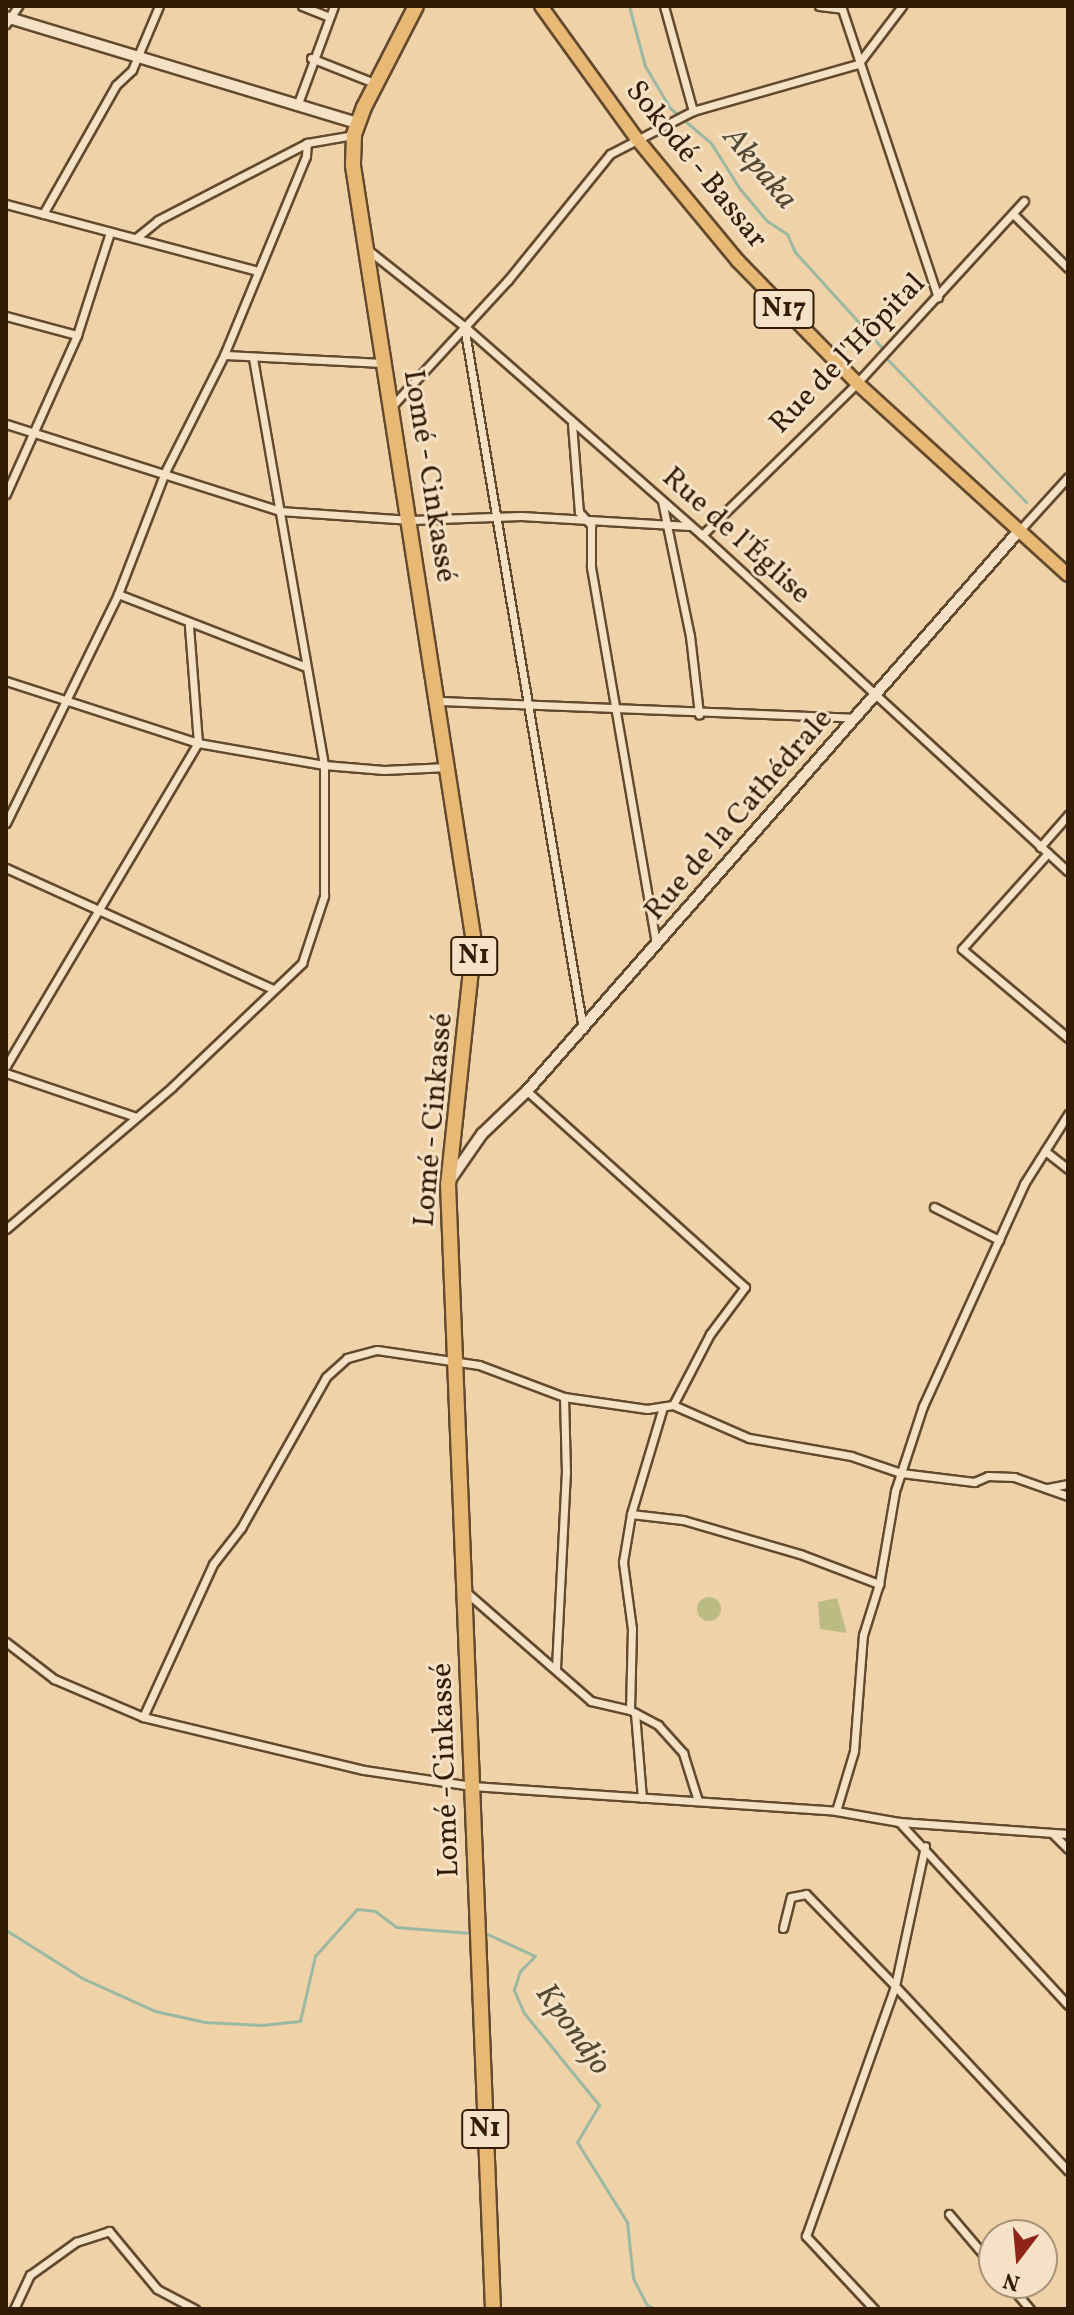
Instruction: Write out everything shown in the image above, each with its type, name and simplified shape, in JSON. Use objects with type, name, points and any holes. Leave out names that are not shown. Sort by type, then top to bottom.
[{"type":"highway","name":"Lomé - Cinkassé","points":[[416,6],[374,83],[356,129],[354,181],[450,767],[474,962],[448,1184],[493,2309]]},
{"type":"main road","name":"Sokodé - Bassar","points":[[541,6],[637,139],[738,261],[857,383],[1068,575]]},
{"type":"street","points":[[18,6],[7,20],[297,106],[356,129]]},
{"type":"street","points":[[43,214],[116,85],[138,57],[159,6]]},
{"type":"street","points":[[302,6],[329,17]]},
{"type":"street","points":[[297,106],[311,58],[334,6]]},
{"type":"street","points":[[664,6],[690,113]]},
{"type":"street","points":[[819,6],[842,8],[858,64],[938,297]]},
{"type":"street","points":[[391,407],[565,213],[610,154],[690,113],[858,64],[902,6]]},
{"type":"street","points":[[311,58],[374,83]]},
{"type":"street","points":[[136,238],[158,220],[307,143],[356,129]]},
{"type":"street","points":[[6,823],[68,705],[118,594],[165,472],[224,355],[306,156],[307,143]]},
{"type":"street","name":"Rue de l'Hôpital","points":[[702,535],[857,383],[1024,201]]},
{"type":"street","points":[[6,204],[257,271]]},
{"type":"street","points":[[1013,214],[1068,268]]},
{"type":"street","points":[[6,494],[77,335],[110,232]]},
{"type":"street","name":"Rue de l'Église","points":[[363,246],[464,326],[702,535],[1068,871]]},
{"type":"street","points":[[6,316],[77,335]]},
{"type":"street","points":[[464,326],[583,1029]]},
{"type":"street","points":[[224,355],[253,360],[384,363]]},
{"type":"street","points":[[6,1229],[136,1117],[302,963],[324,896],[324,765],[304,666],[253,360]]},
{"type":"street","points":[[6,424],[280,511],[411,520],[586,518],[690,526]]},
{"type":"street","points":[[572,424],[579,512],[586,518],[657,946]]},
{"type":"street","name":"Rue de la Cathédrale","points":[[448,1184],[482,1134],[527,1091],[583,1029],[1068,477]]},
{"type":"street","points":[[662,501],[690,636],[699,714]]},
{"type":"street","points":[[118,594],[189,625],[304,666]]},
{"type":"street","points":[[6,1066],[198,743],[189,625]]},
{"type":"street","points":[[6,681],[68,705],[198,743],[324,765],[384,770],[450,767]]},
{"type":"street","points":[[438,701],[855,718]]},
{"type":"street","points":[[1040,847],[1068,815]]},
{"type":"street","points":[[1048,853],[962,949],[1068,1038]]},
{"type":"street","points":[[6,868],[273,989]]},
{"type":"street","points":[[6,1073],[136,1117]]},
{"type":"street","points":[[527,1091],[745,1287],[710,1334],[673,1405]]},
{"type":"street","points":[[836,1811],[854,1751],[863,1635],[879,1584],[901,1473],[923,1406],[999,1240],[1045,1151],[1068,1114]]},
{"type":"street","points":[[1045,1151],[1068,1169]]},
{"type":"street","points":[[934,1207],[999,1240]]},
{"type":"street","points":[[143,1717],[213,1564],[241,1528],[326,1377],[347,1358],[377,1350],[453,1359],[564,1397],[663,1407],[673,1405],[749,1438],[851,1456],[901,1473],[974,1482],[988,1476],[1014,1477],[1068,1496]]},
{"type":"street","points":[[556,1668],[566,1473],[564,1397]]},
{"type":"street","points":[[642,1798],[632,1712],[632,1629],[623,1562],[631,1514],[663,1407]]},
{"type":"street","points":[[1045,1488],[1068,1484]]},
{"type":"street","points":[[631,1514],[683,1520],[800,1554],[879,1584]]},
{"type":"street","points":[[465,1591],[591,1701],[632,1712],[658,1725],[683,1753],[698,1801]]},
{"type":"street","points":[[6,1642],[54,1679],[143,1717],[364,1770],[472,1786],[836,1811],[899,1822],[1068,1834]]},
{"type":"street","points":[[899,1822],[925,1846],[1068,2005]]},
{"type":"street","points":[[1053,1834],[1068,1849]]},
{"type":"street","points":[[874,2309],[806,2236],[895,1986],[925,1846]]},
{"type":"street","points":[[783,1928],[791,1897],[806,1894],[1068,2171]]},
{"type":"street","points":[[949,2214],[978,2248]]},
{"type":"street","points":[[14,2309],[30,2275],[76,2242],[109,2231],[157,2289],[195,2309]]},
{"type":"shaded area","points":[[709,1597],[718,1600],[721,1609],[718,1618],[709,1621],[700,1618],[697,1609],[700,1600]]},
{"type":"shaded area","points":[[837,1598],[847,1633],[820,1629],[818,1602]]},
{"type":"waterway","name":"Akpaka","points":[[629,6],[645,66],[670,108],[711,143],[740,189],[767,221],[787,234],[795,252],[881,347]]},
{"type":"waterway","name":"Akpaka","points":[[888,360],[1026,502]]},
{"type":"waterway","name":"Kpondjo","points":[[6,1930],[82,1978],[155,2011],[205,2022],[262,2025],[300,2021],[315,1956],[357,1909],[375,1911],[396,1927],[471,1933]]},
{"type":"waterway","name":"Kpondjo","points":[[483,1932],[535,1956],[520,1971],[514,1990],[524,2013],[599,2105],[577,2142],[627,2222],[633,2278],[647,2305],[656,2309]]}]
